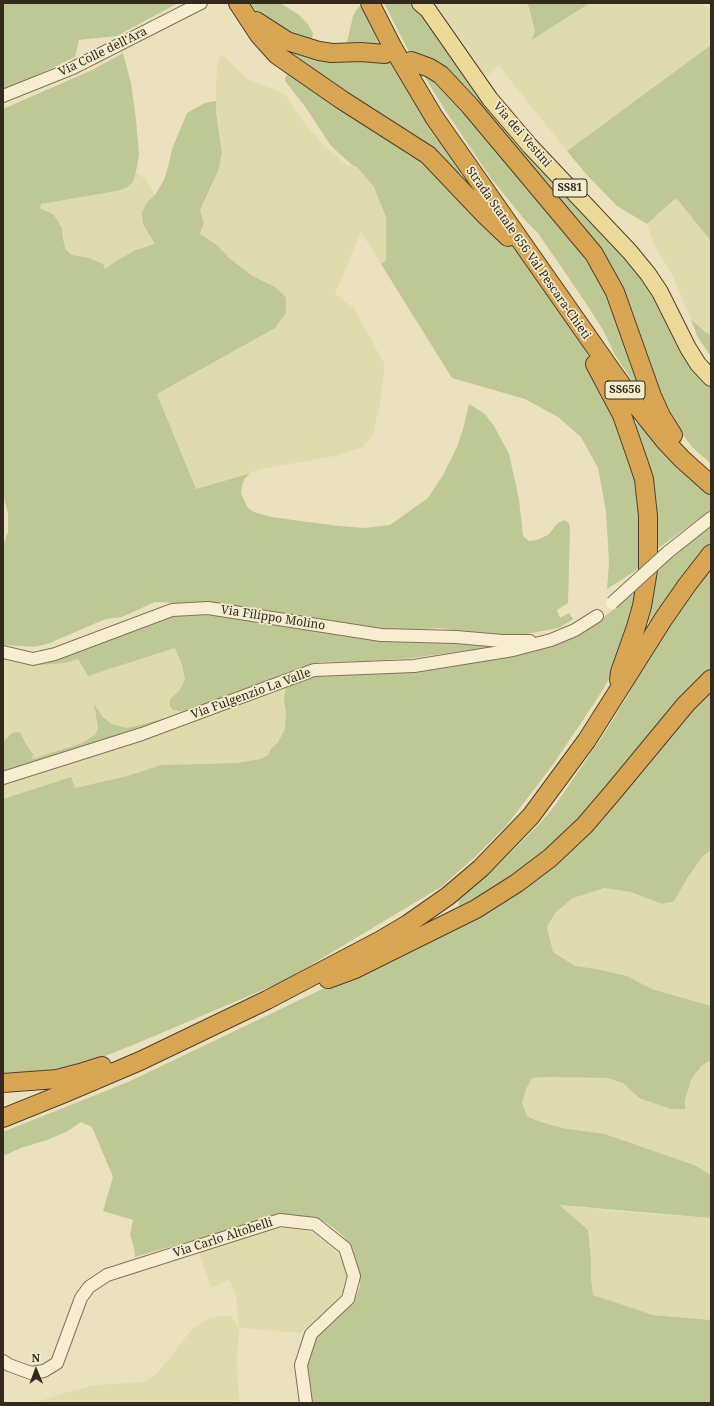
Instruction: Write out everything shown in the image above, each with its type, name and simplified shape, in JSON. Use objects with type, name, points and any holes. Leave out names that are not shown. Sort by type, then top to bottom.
[{"type":"highway","name":"Strada Statale 656 Val Pescara-Chieti","points":[[370,3],[396,54],[434,118],[558,295],[636,405],[682,460],[706,481]]},
{"type":"highway","points":[[243,9],[260,35],[277,55],[342,100],[428,155],[485,215],[535,262]]},
{"type":"highway","points":[[243,9],[287,41],[302,47],[332,53],[361,52],[385,54]]},
{"type":"highway","points":[[411,61],[430,68],[441,75],[470,106],[594,254],[615,292],[644,378],[660,416],[706,481]]},
{"type":"highway","points":[[558,295],[622,415],[644,479],[648,516],[648,570],[642,606],[636,628],[620,672],[616,695]]},
{"type":"highway","points":[[3,1118],[64,1094],[140,1061],[267,1000],[317,975],[408,924],[448,896],[481,868],[532,816],[587,740],[664,618],[711,554]]},
{"type":"highway","points":[[267,1000],[354,970],[476,909],[517,883],[550,858],[585,825],[686,704],[711,679]]},
{"type":"highway","points":[[3,1083],[57,1079],[104,1065],[140,1061]]},
{"type":"highway","points":[[3,1130],[9,1128],[64,1094]]},
{"type":"main road","name":"Via dei Vestini","points":[[420,3],[428,10],[490,99],[530,146],[630,252],[648,274],[660,292],[688,348],[698,364],[711,378]]},
{"type":"street","name":"Via Colle dell'Ara","points":[[3,96],[73,68],[201,3]]},
{"type":"street","points":[[612,603],[668,552],[711,518]]},
{"type":"street","name":"Via Filippo Molino","points":[[3,652],[34,658],[55,654],[172,610],[208,608],[381,635],[456,637],[502,641],[551,640]]},
{"type":"street","name":"Via Fulgenzio La Valle","points":[[3,778],[142,734],[314,670],[414,666],[513,650],[551,640],[575,630],[597,616]]},
{"type":"street","name":"Via Carlo Altobelli","points":[[3,1361],[9,1365],[31,1373],[44,1371],[57,1363],[81,1298],[89,1287],[107,1275],[280,1220],[315,1224],[345,1248],[354,1276],[348,1299],[311,1334],[301,1365],[306,1403]]},
{"type":"shaded area","points":[[435,3],[526,3],[529,7],[535,31],[533,40],[590,3],[698,3],[711,9],[711,45],[567,151],[499,66],[486,77]]},
{"type":"shaded area","points":[[221,54],[250,81],[277,90],[286,96],[303,121],[323,145],[348,166],[351,164],[358,168],[374,187],[386,217],[386,260],[381,264],[361,232],[335,294],[354,308],[385,365],[380,404],[373,434],[363,447],[335,456],[266,468],[196,489],[157,394],[275,328],[286,313],[277,288],[251,275],[228,257],[217,245],[200,234],[204,223],[200,210],[213,184],[221,138],[216,112],[216,83],[217,68]]},
{"type":"shaded area","points":[[136,172],[145,179],[155,195],[147,202],[143,224],[156,244],[136,250],[116,261],[105,270],[89,258],[72,255],[66,250],[62,228],[40,208],[41,204],[117,191],[126,188],[133,182]]},
{"type":"shaded area","points":[[676,198],[711,241],[711,335],[705,332],[691,319],[673,277],[654,244],[647,224]]},
{"type":"shaded area","points":[[176,648],[185,680],[179,691],[170,699],[192,709],[158,723],[164,719],[127,728],[112,724],[103,717],[94,705],[98,728],[95,735],[82,743],[32,759],[32,754],[20,732],[3,741],[3,656],[65,663],[78,659],[88,676]]},
{"type":"shaded area","points":[[286,685],[284,700],[286,712],[285,729],[268,756],[261,759],[236,763],[161,765],[127,776],[75,788],[71,777],[3,799],[3,780]]},
{"type":"shaded area","points":[[711,850],[711,1006],[652,989],[627,976],[597,969],[575,966],[553,952],[547,927],[555,913],[573,898],[604,888],[631,892],[662,904],[674,901],[688,877],[703,856]]},
{"type":"shaded area","points":[[711,1060],[711,1175],[694,1165],[605,1134],[562,1128],[535,1120],[527,1116],[522,1103],[526,1089],[532,1078],[607,1078],[623,1083],[639,1098],[685,1109],[685,1100],[691,1080],[701,1066]]},
{"type":"shaded area","points":[[558,1205],[626,1212],[711,1218],[711,1320],[653,1315],[593,1295],[588,1230]]},
{"type":"shaded area","points":[[278,1228],[300,1229],[313,1233],[328,1244],[338,1254],[347,1272],[348,1282],[344,1292],[331,1306],[300,1333],[239,1328],[237,1360],[239,1403],[33,1403],[95,1385],[144,1382],[156,1374],[167,1362],[191,1330],[208,1318],[230,1315],[239,1327],[236,1294],[229,1280],[211,1288],[199,1252]]},
{"type":"green space","points":[[3,3],[178,3],[117,36],[79,40],[75,57],[18,84],[3,89]]},
{"type":"green space","points":[[250,3],[280,3],[298,14],[308,24],[313,33],[312,38],[306,40],[299,39],[262,19]]},
{"type":"green space","points":[[384,3],[414,3],[630,258],[711,385],[711,464],[692,447],[676,425],[655,391],[628,307],[611,264],[586,230],[540,183],[433,61],[408,50]]},
{"type":"green space","points":[[526,3],[590,3],[532,40],[535,31],[529,7]]},
{"type":"green space","points":[[362,4],[380,46],[346,47],[353,16]]},
{"type":"green space","points":[[711,45],[711,241],[676,198],[647,224],[617,206],[586,174],[567,151]]},
{"type":"green space","points":[[284,46],[388,57],[464,169],[459,175],[286,52]]},
{"type":"green space","points":[[123,53],[131,83],[136,120],[139,155],[136,172],[133,182],[126,188],[117,191],[41,204],[40,208],[54,215],[62,228],[66,250],[72,255],[89,258],[103,264],[105,269],[136,250],[155,244],[143,224],[142,213],[147,202],[155,195],[164,180],[172,149],[187,113],[205,103],[216,101],[216,112],[222,153],[218,171],[200,210],[204,223],[200,234],[217,245],[228,257],[251,275],[277,288],[286,298],[286,313],[275,328],[157,394],[196,489],[251,473],[245,478],[242,485],[241,494],[248,508],[254,512],[271,517],[338,526],[365,528],[390,525],[428,498],[443,475],[457,447],[469,404],[485,414],[494,426],[509,454],[519,499],[523,536],[529,541],[537,540],[548,535],[558,523],[564,520],[569,523],[568,603],[557,610],[560,618],[569,613],[573,619],[559,628],[526,634],[491,635],[439,628],[406,631],[350,628],[196,604],[155,602],[122,617],[106,619],[50,643],[34,647],[3,645],[3,546],[8,532],[8,513],[3,495],[3,109],[92,70]]},
{"type":"green space","points":[[421,71],[437,76],[595,263],[640,386],[631,379],[615,355],[603,330],[589,308],[537,232],[524,219],[490,177]]},
{"type":"green space","points":[[288,74],[292,74],[426,160],[496,232],[522,256],[579,338],[620,417],[641,479],[646,560],[635,571],[607,589],[609,562],[606,511],[598,468],[581,437],[558,417],[525,399],[452,378],[381,264],[386,260],[386,217],[374,187],[358,168],[351,164],[331,146],[304,105],[285,81]]},
{"type":"green space","points":[[691,319],[705,332],[711,335],[711,357],[697,336]]},
{"type":"green space","points":[[641,420],[692,479],[711,496],[711,510],[657,549],[657,521],[652,476],[634,426]]},
{"type":"green space","points":[[711,522],[711,547],[652,623],[645,620],[652,575]]},
{"type":"green space","points":[[711,563],[711,671],[611,790],[543,855],[467,907],[459,906],[458,897],[498,865],[553,808],[602,737],[628,695],[650,654]]},
{"type":"green space","points":[[641,584],[622,654],[604,688],[583,720],[552,766],[506,826],[475,857],[441,887],[284,981],[133,1045],[64,1072],[3,1075],[3,799],[71,777],[75,788],[127,776],[161,765],[236,763],[261,759],[268,755],[271,749],[278,742],[285,729],[286,712],[284,700],[286,685],[319,673],[495,658],[537,650],[558,644],[578,635],[616,608]]},
{"type":"green space","points":[[208,612],[512,644],[412,658],[321,662],[292,671],[192,709],[181,711],[173,710],[170,706],[170,699],[179,691],[185,680],[182,665],[175,648],[88,676],[78,659],[65,663],[40,665],[30,660],[153,618]]},
{"type":"green space","points":[[711,686],[711,850],[703,856],[688,877],[674,901],[662,904],[631,892],[604,888],[573,898],[555,913],[547,927],[553,952],[575,966],[597,969],[627,976],[652,989],[711,1006],[711,1060],[701,1066],[691,1080],[685,1100],[685,1109],[671,1109],[639,1098],[623,1083],[607,1078],[532,1078],[526,1089],[522,1103],[527,1116],[535,1120],[562,1128],[605,1134],[694,1165],[711,1175],[711,1218],[559,1205],[588,1230],[593,1295],[653,1315],[711,1320],[711,1403],[311,1403],[307,1362],[314,1333],[356,1297],[360,1286],[358,1267],[353,1249],[344,1237],[335,1229],[325,1222],[307,1217],[266,1219],[135,1257],[134,1247],[130,1235],[133,1220],[103,1211],[113,1177],[92,1127],[81,1122],[66,1132],[3,1156],[3,1132],[128,1082],[287,1006],[368,967],[533,878]]},
{"type":"green space","points":[[94,704],[103,717],[112,724],[127,728],[166,718],[154,725],[3,774],[3,742],[12,733],[20,732],[33,754],[32,759],[82,743],[95,735],[98,728]]}]
